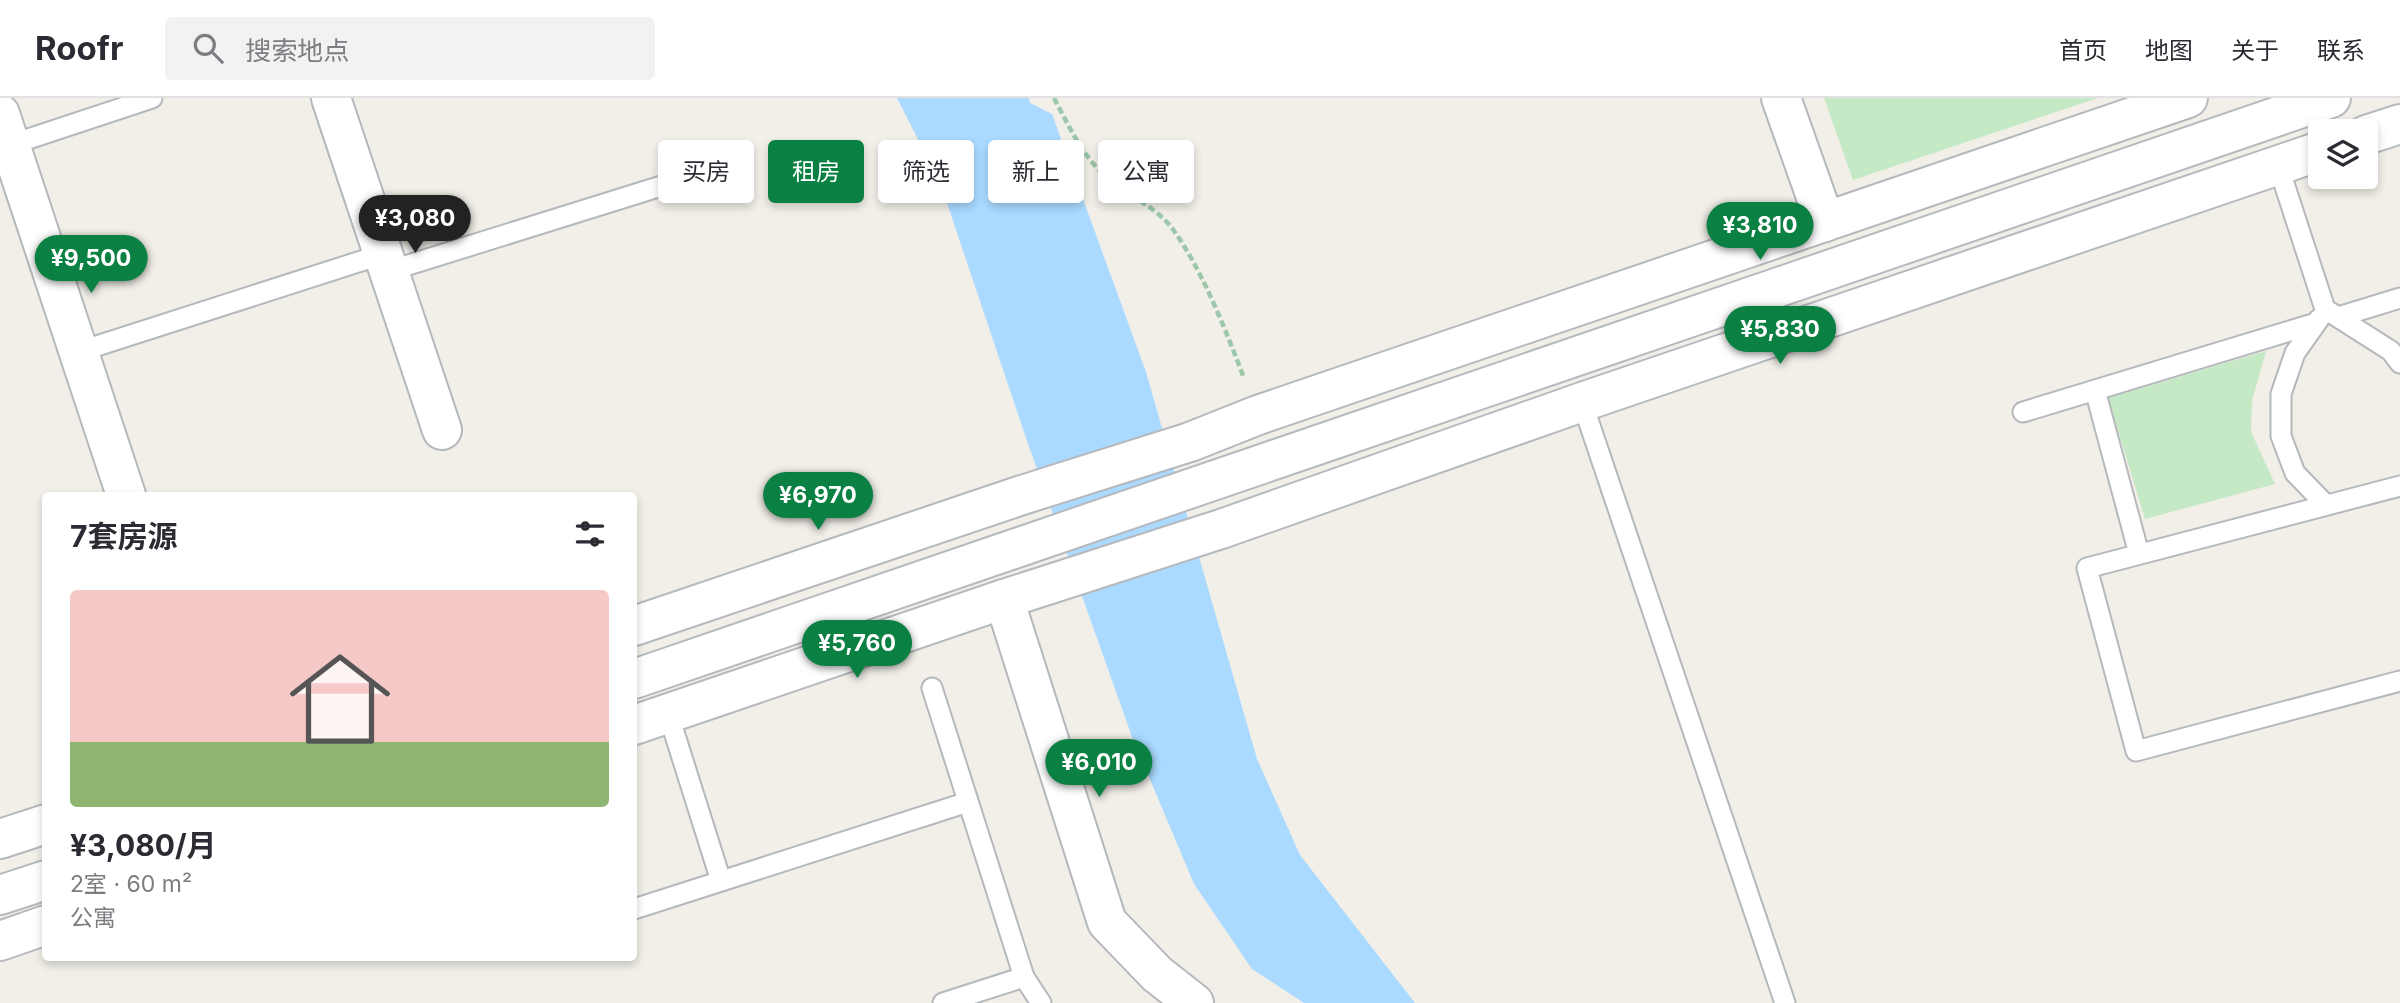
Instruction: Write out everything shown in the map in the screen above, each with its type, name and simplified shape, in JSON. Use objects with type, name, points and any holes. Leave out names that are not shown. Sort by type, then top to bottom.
[{"type":"main road","points":[[331,98],[442,430]]},
{"type":"main road","points":[[1781,98],[1825,222]]},
{"type":"main road","points":[[637,625],[1022,495],[1190,442],[1258,415],[2188,98]]},
{"type":"main road","points":[[637,678],[2332,98]]},
{"type":"main road","points":[[2378,131],[2400,124]]},
{"type":"main road","points":[[5,130],[125,492]]},
{"type":"main road","points":[[651,719],[1004,599],[1221,529],[1582,402],[2308,155]]},
{"type":"main road","points":[[1004,599],[1107,922],[1157,974],[1194,1003]]},
{"type":"main road","points":[[0,839],[42,825]]},
{"type":"main road","points":[[0,895],[42,881]]},
{"type":"main road","points":[[0,941],[42,926]]},
{"type":"lane","points":[[5,130],[152,98]]},
{"type":"lane","points":[[2278,165],[2326,316],[2391,351],[2400,363]]},
{"type":"lane","points":[[78,352],[658,186]]},
{"type":"lane","points":[[2023,412],[2326,316],[2400,298]]},
{"type":"lane","points":[[2326,316],[2295,353],[2280,394],[2281,436],[2295,473],[2326,505]]},
{"type":"lane","points":[[2095,390],[2139,554]]},
{"type":"lane","points":[[1582,402],[1785,1003]]},
{"type":"lane","points":[[2400,486],[2087,568],[2136,751],[2400,681]]},
{"type":"lane","points":[[932,688],[1024,977],[1041,1003]]},
{"type":"lane","points":[[651,719],[721,881]]},
{"type":"lane","points":[[637,908],[968,802]]},
{"type":"lane","points":[[943,1003],[1024,977]]},
{"type":"path","points":[[1054,98],[1080,147],[1107,178],[1139,198],[1171,227],[1200,277],[1231,343],[1258,415]]},
{"type":"green space","points":[[1824,98],[2098,98],[1853,180]]},
{"type":"green space","points":[[2266,351],[2252,401],[2251,432],[2275,484],[2145,519],[2108,398]]},
{"type":"water","points":[[897,98],[1029,98],[1030,103],[1052,114],[1061,140],[988,140],[988,203],[1084,202],[1146,372],[1257,759],[1300,855],[1415,1003],[1304,1003],[1252,969],[1194,884],[1131,734],[1027,441],[947,203],[974,203],[974,140],[918,140]]}]
